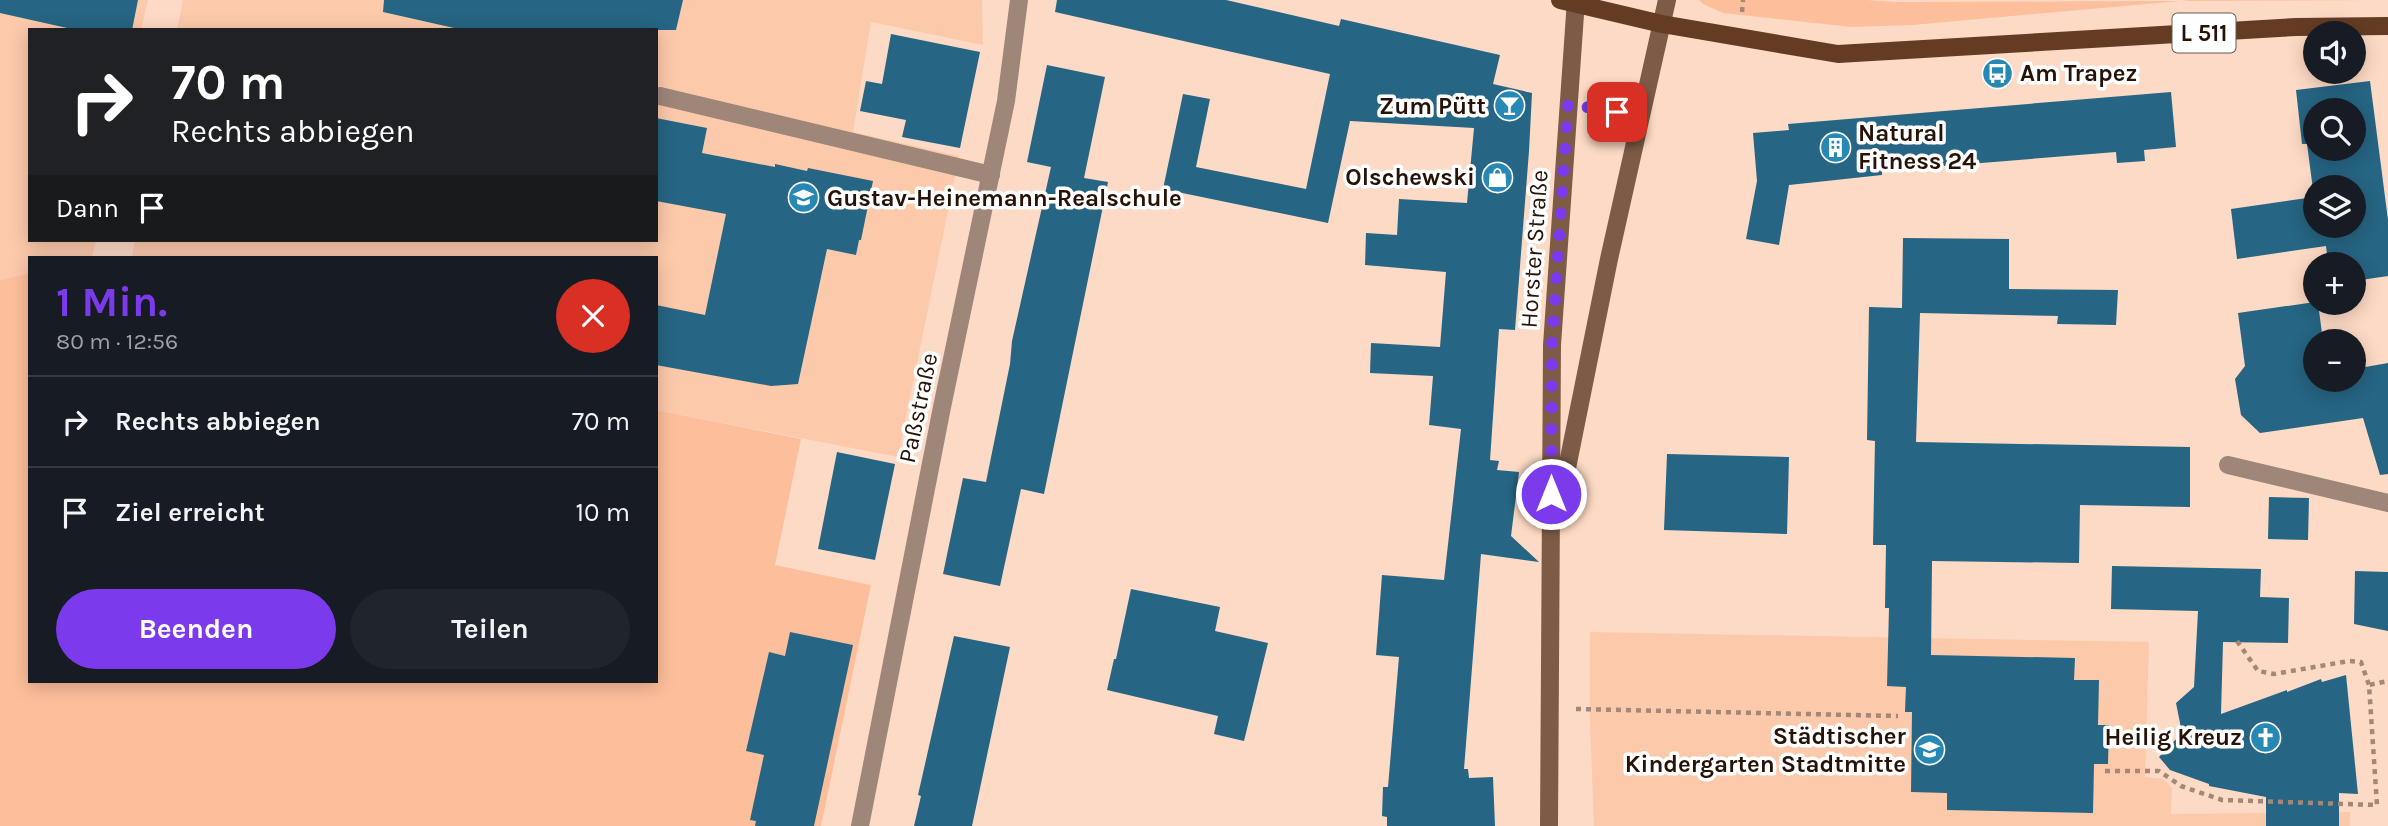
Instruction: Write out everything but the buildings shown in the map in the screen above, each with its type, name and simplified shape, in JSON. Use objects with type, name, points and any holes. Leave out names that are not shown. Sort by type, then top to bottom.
[{"type":"main road","name":"Horster Straße","points":[[1550,544],[1566,478],[1609,259],[1667,0]]},
{"type":"main road","name":"Horster Straße","points":[[1549,826],[1552,345],[1568,104],[1570,1]]},
{"type":"main road","name":"L 511","points":[[1570,1],[1662,24],[1838,54],[2296,27],[2388,26]]},
{"type":"street","name":"Paßstraße","points":[[860,826],[940,420],[992,175],[1006,101],[1019,0]]},
{"type":"street","points":[[660,96],[992,175]]},
{"type":"street","points":[[2228,466],[2388,503]]},
{"type":"path","points":[[1568,104],[1641,116]]},
{"type":"path","points":[[2105,771],[2159,771],[2181,786],[2222,800],[2377,805],[2369,685],[2361,662],[2349,661],[2274,674],[2258,671],[2236,641]]},
{"type":"path","points":[[2369,685],[2388,681]]},
{"type":"path","points":[[1550,708],[1898,716]]},
{"type":"shaded area","points":[[0,0],[148,0],[141,28],[28,28],[28,242],[96,242],[92,256],[28,256],[28,273],[0,280]]},
{"type":"shaded area","name":"Gustav-Heinemann-Realschule","points":[[183,0],[982,0],[983,45],[871,22],[853,132],[959,156],[898,457],[658,410],[658,256],[132,256],[135,242],[658,242],[658,28],[177,28]]},
{"type":"shaded area","points":[[1699,0],[2182,1],[1913,25],[1852,27],[1723,13]]},
{"type":"shaded area","points":[[2191,0],[2381,0],[2182,1]]},
{"type":"shaded area","points":[[28,273],[28,683],[658,683],[658,410],[801,439],[775,565],[871,585],[821,826],[0,826],[0,280]]},
{"type":"shaded area","name":"Städtischer Kindergarten Stadtmitte","points":[[1590,632],[2149,642],[2145,777],[2163,779],[2172,788],[2171,814],[2350,812],[2350,826],[1594,826]]},
{"type":"place","name":"Am Trapez","points":[[1997,73]]},
{"type":"place","name":"Zum Pütt","points":[[1509,106]]},
{"type":"place","name":"Natural Fitness 24","points":[[1835,147]]},
{"type":"place","name":"Olschewski","points":[[1498,177]]},
{"type":"place","name":"Gustav-Heinemann-Realschule","points":[[804,198]]},
{"type":"place","name":"Heilig Kreuz","points":[[2265,737]]},
{"type":"place","name":"Städtischer Kindergarten Stadtmitte","points":[[1929,750]]},
{"type":"route","points":[[1551,494],[1552,345],[1568,104],[1617,112]]}]
